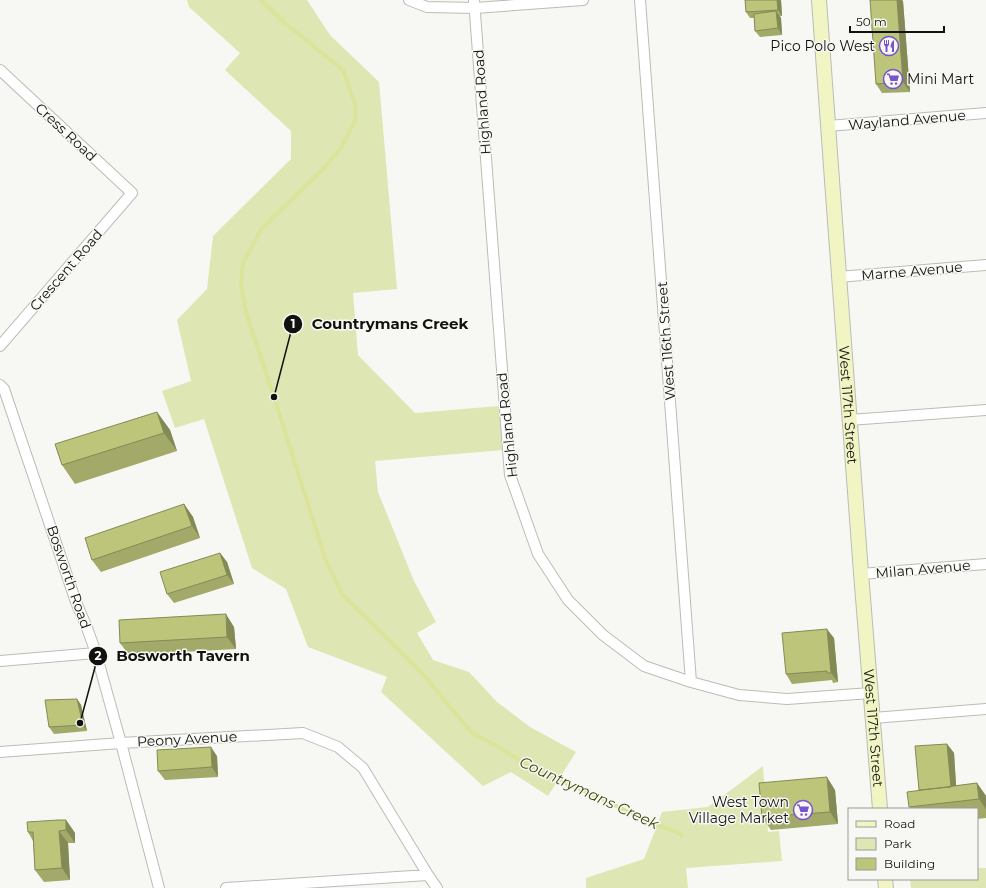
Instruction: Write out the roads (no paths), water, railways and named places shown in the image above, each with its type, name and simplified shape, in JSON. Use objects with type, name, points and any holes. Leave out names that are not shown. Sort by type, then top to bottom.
[{"type":"main road","name":"West 117th Street","points":[[818,0],[838,277],[880,808]]},
{"type":"street","points":[[409,0],[427,7],[583,0]]},
{"type":"street","name":"West 116th Street","points":[[640,0],[691,682]]},
{"type":"street","name":"Highland Road","points":[[475,4],[510,475],[538,554],[568,600],[603,635],[644,666],[691,682],[739,695],[787,700],[871,693]]},
{"type":"street","name":"Cress Road","points":[[0,70],[132,193]]},
{"type":"street","name":"Wayland Avenue","points":[[828,126],[986,113]]},
{"type":"street","name":"Crescent Road","points":[[0,346],[132,193]]},
{"type":"street","name":"Marne Avenue","points":[[838,277],[986,265]]},
{"type":"street","name":"Bosworth Road","points":[[0,385],[4,389],[76,602],[96,653],[159,888]]},
{"type":"street","points":[[849,420],[986,410]]},
{"type":"street","name":"Milan Avenue","points":[[861,574],[986,564]]},
{"type":"street","points":[[0,661],[96,653]]},
{"type":"street","points":[[873,718],[986,709]]},
{"type":"street","name":"Peony Avenue","points":[[0,752],[121,743],[303,733],[338,747],[364,768],[428,875]]},
{"type":"street","points":[[226,888],[428,875],[437,888]]},
{"type":"waterway","name":"Countrymans Creek","points":[[261,0],[285,23],[343,70],[355,104],[355,121],[341,148],[325,167],[262,228],[243,263],[241,285],[246,312],[325,558],[342,594],[421,672],[472,733],[497,746],[536,771],[681,835]]},
{"type":"place","name":"Pico Polo West","points":[[889,46]]},
{"type":"place","name":"Mini Mart","points":[[893,79]]},
{"type":"place","name":"Countrymans Creek","points":[[274,397]]},
{"type":"place","name":"Bosworth Tavern","points":[[80,723]]},
{"type":"place","name":"West Town Village Market","points":[[803,810]]}]
